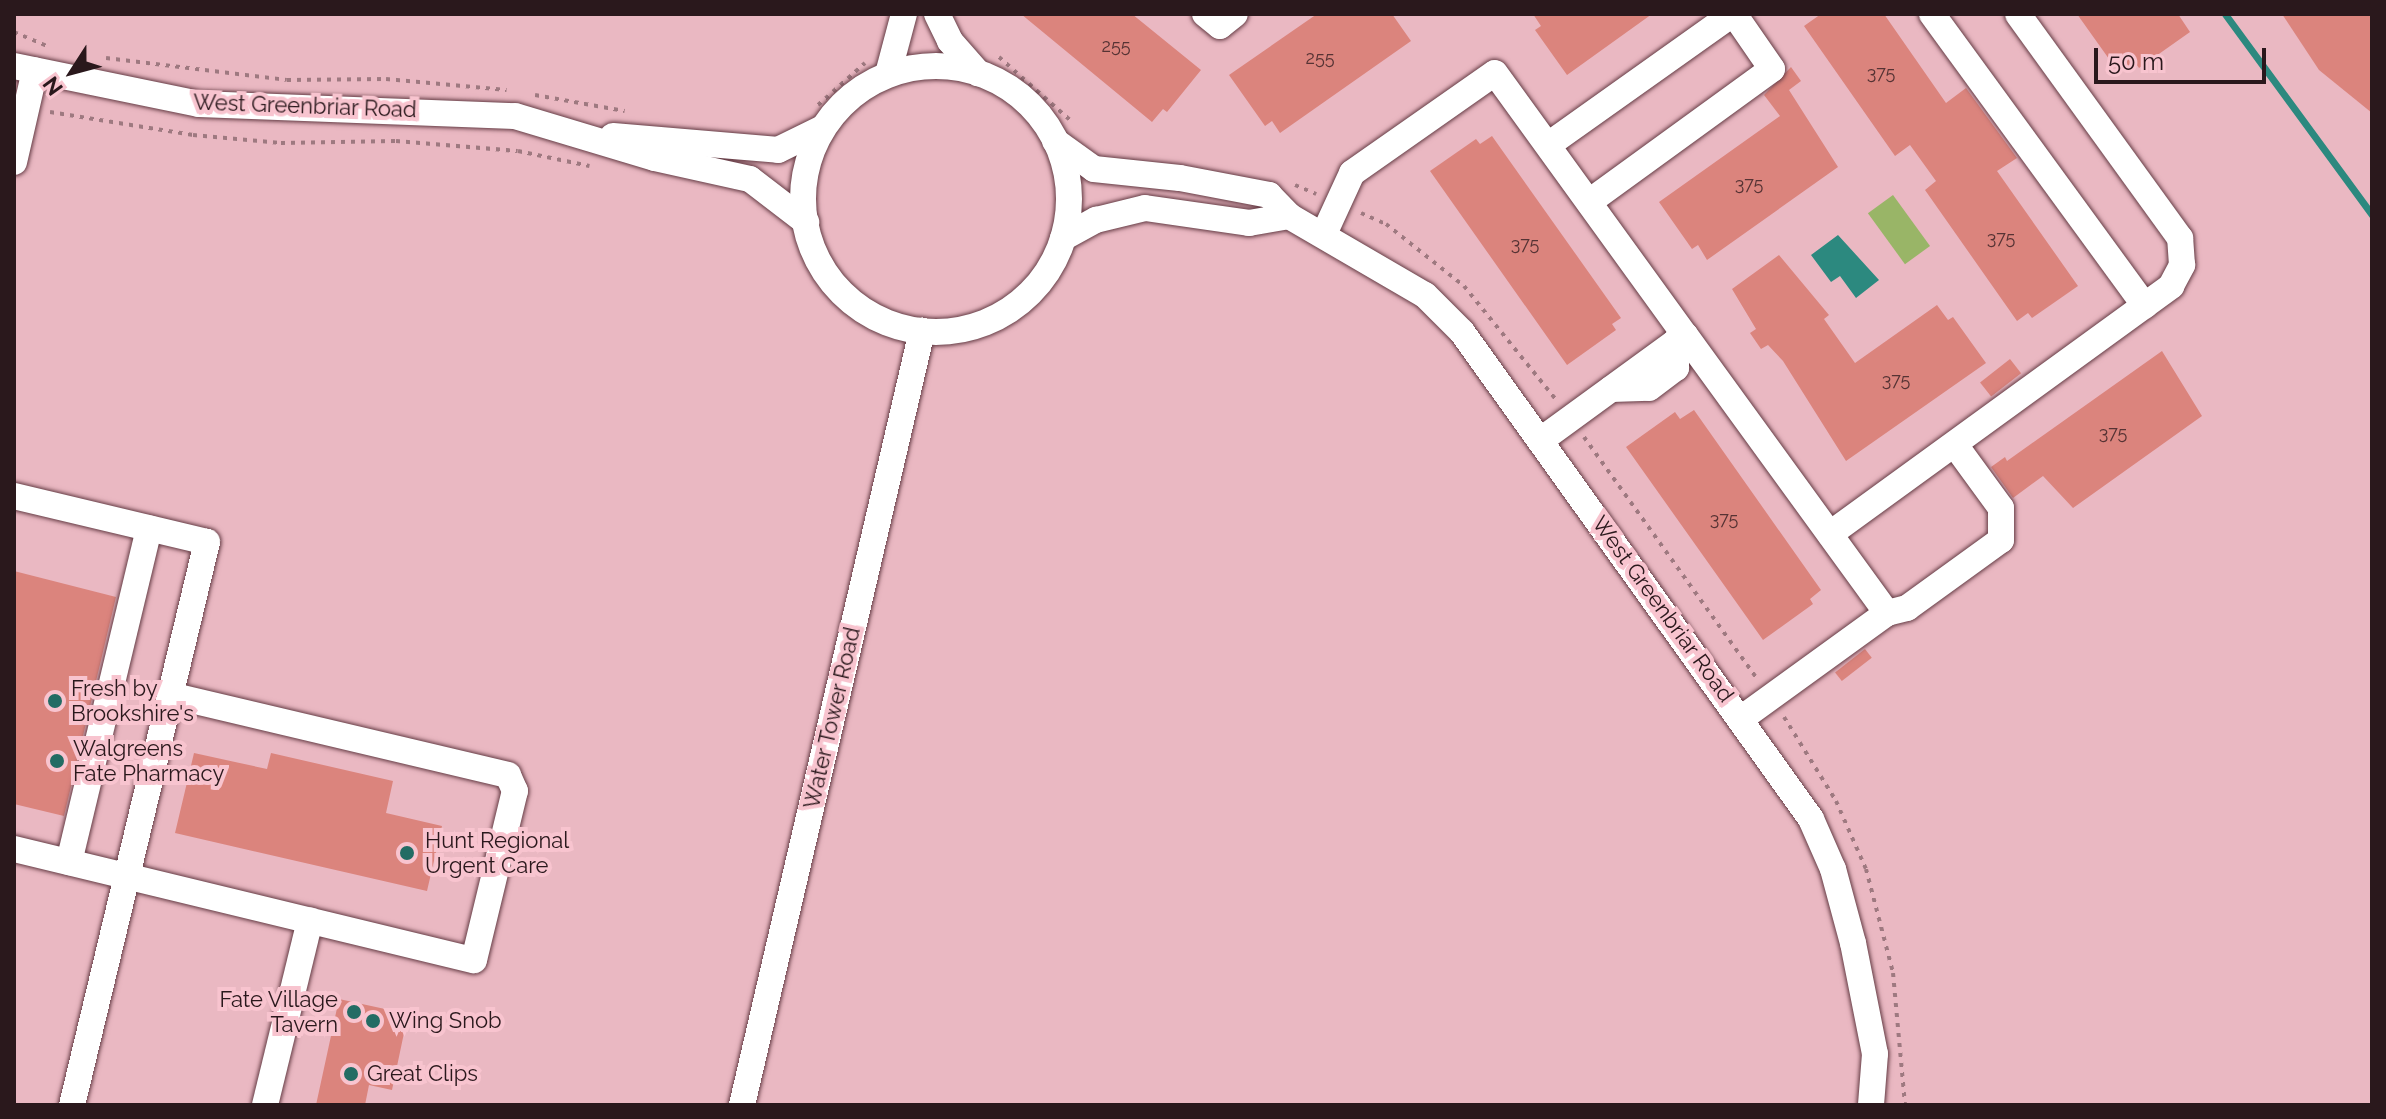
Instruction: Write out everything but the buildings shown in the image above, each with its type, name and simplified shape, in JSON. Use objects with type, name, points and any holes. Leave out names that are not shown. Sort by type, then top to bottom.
[{"type":"street","points":[[904,14],[880,65],[850,97],[818,119],[807,167],[806,222],[823,269],[851,301],[888,323],[922,331],[974,327],[1013,308],[1044,277],[1063,238],[1069,195],[1055,141],[1019,95],[986,64],[950,41],[937,14]]},
{"type":"street","points":[[1205,14],[1220,26],[1235,14]]},
{"type":"street","points":[[1548,145],[1733,14],[1772,69],[1589,202]]},
{"type":"street","points":[[1932,14],[2145,306]]},
{"type":"street","points":[[1830,534],[2145,306],[2171,286],[2182,265],[2180,238],[2018,14]]},
{"type":"street","points":[[880,65],[986,64]]},
{"type":"street","points":[[14,162],[26,109],[25,68]]},
{"type":"street","name":"West Greenbriar Road","points":[[25,68],[199,104],[515,116],[597,137],[655,158],[750,179],[806,222]]},
{"type":"street","points":[[1324,234],[1352,173],[1495,73],[1589,202],[1681,338],[1887,613]]},
{"type":"street","name":"West Greenbriar Road","points":[[597,137],[649,135],[778,150],[818,119]]},
{"type":"street","name":"West Greenbriar Road","points":[[1055,141],[1094,169],[1269,195],[1289,216],[1425,295],[1462,332],[1790,785],[1833,869],[1875,1054],[1871,1105]]},
{"type":"street","points":[[1063,238],[1096,220],[1145,208],[1249,223],[1289,216]]},
{"type":"street","name":"Water Tower Road","points":[[742,1105],[922,331]]},
{"type":"street","points":[[1541,440],[1681,338]]},
{"type":"street","points":[[1742,718],[1887,613],[1907,608],[2001,540],[2001,508],[1955,445]]},
{"type":"street","points":[[14,496],[207,542],[72,1105]]},
{"type":"street","points":[[69,862],[149,528]]},
{"type":"street","points":[[14,849],[474,960],[515,791],[508,775],[170,695]]},
{"type":"street","points":[[265,1105],[310,920]]},
{"type":"path","points":[[986,64],[1030,81],[1081,132]]},
{"type":"path","points":[[818,119],[880,65]]},
{"type":"path","points":[[26,109],[193,135],[281,143],[412,142],[518,151],[596,167]]},
{"type":"path","points":[[1281,181],[1386,224],[1464,286],[1570,419],[1818,769],[1866,869],[1897,1001],[1905,1105]]},
{"type":"green space","points":[[1893,195],[1930,246],[1905,264],[1868,213]]},
{"type":"water","points":[[1838,235],[1879,280],[1856,298],[1840,276],[1831,282],[1811,255]]},
{"type":"waterway","points":[[2225,14],[2372,215]]},
{"type":"place","name":"Fresh by Brookshire's","points":[[55,701]]},
{"type":"place","name":"Walgreens Fate Pharmacy","points":[[57,761]]},
{"type":"place","name":"Hunt Regional Urgent Care","points":[[407,853]]},
{"type":"place","name":"Fate Village Tavern","points":[[354,1012]]},
{"type":"place","name":"Wing Snob","points":[[373,1021]]},
{"type":"place","name":"Great Clips","points":[[351,1074]]}]
